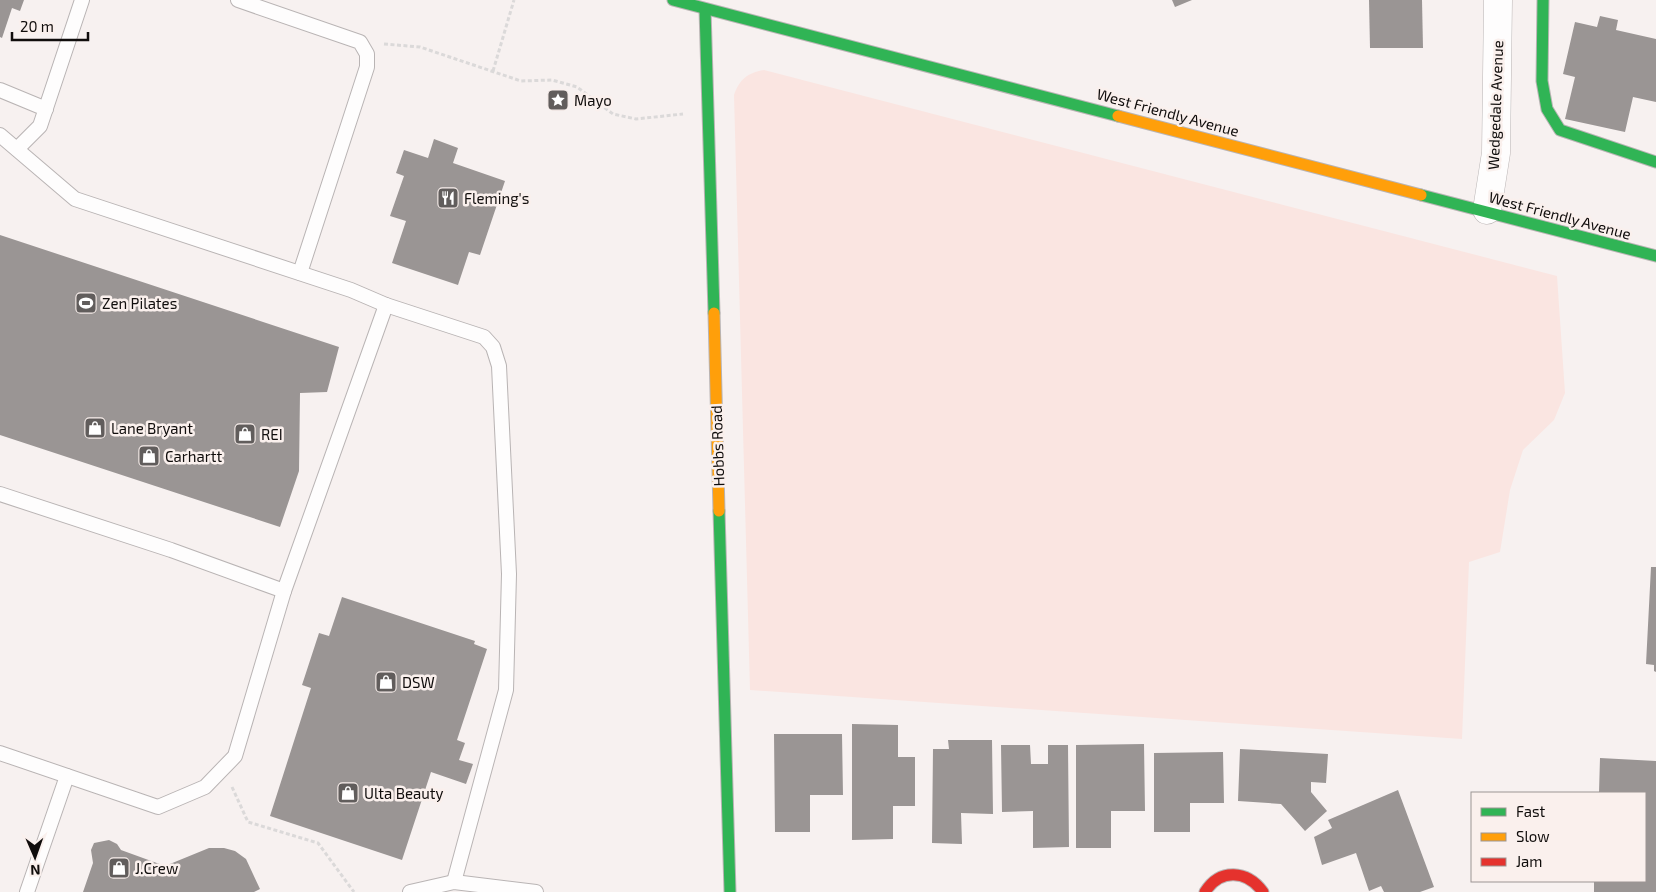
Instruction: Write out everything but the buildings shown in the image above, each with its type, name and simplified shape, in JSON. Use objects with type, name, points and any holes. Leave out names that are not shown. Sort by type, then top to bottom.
[{"type":"street","name":"West Friendly Avenue","points":[[673,0],[706,5],[1656,256]]},
{"type":"street","name":"Wedgedale Avenue","points":[[1486,210],[1496,153],[1498,0]]},
{"type":"street","points":[[1543,0],[1542,81],[1547,109],[1560,130],[1656,162]]},
{"type":"street","name":"Hobbs Road","points":[[706,5],[730,892]]},
{"type":"street","points":[[1204,892],[1214,879],[1235,874],[1246,876],[1255,881],[1262,892]]},
{"type":"lane","points":[[17,149],[40,126],[82,0]]},
{"type":"lane","points":[[238,0],[360,42],[367,54],[367,67],[300,273]]},
{"type":"lane","points":[[0,90],[46,110]]},
{"type":"lane","points":[[0,135],[75,199],[352,290],[386,305],[484,337],[493,347],[499,366],[509,574],[506,690],[454,882]]},
{"type":"lane","points":[[0,753],[158,807],[205,787],[235,756],[284,591],[386,305]]},
{"type":"lane","points":[[0,494],[171,550],[284,591]]},
{"type":"lane","points":[[27,892],[67,776]]},
{"type":"lane","points":[[410,892],[454,882],[488,888],[536,892]]},
{"type":"path","points":[[493,71],[514,0]]},
{"type":"path","points":[[360,42],[420,47],[521,81],[552,80],[577,87],[597,101],[605,110],[613,114],[636,119],[708,112]]},
{"type":"path","points":[[223,768],[248,822],[318,843],[354,892]]},
{"type":"shaded area","points":[[764,70],[1557,276],[1565,393],[1554,420],[1523,450],[1510,490],[1500,552],[1469,562],[1462,739],[750,690],[734,95],[745,78],[753,73]]},
{"type":"traffic: fast","points":[[673,0],[1118,116]]},
{"type":"traffic: fast","points":[[1543,0],[1542,81],[1547,109],[1560,130],[1656,162]]},
{"type":"traffic: fast","points":[[705,9],[714,313]]},
{"type":"traffic: fast","points":[[1421,195],[1656,256]]},
{"type":"traffic: fast","points":[[719,511],[730,892]]},
{"type":"traffic: slow","points":[[1118,116],[1421,195]]},
{"type":"traffic: slow","points":[[714,313],[719,511]]},
{"type":"traffic: jam","points":[[1205,892],[1218,879],[1234,875],[1249,879],[1263,892]]},
{"type":"place","name":"Mayo","points":[[558,100]]},
{"type":"place","name":"Fleming's","points":[[448,198]]},
{"type":"place","name":"Zen Pilates","points":[[86,303]]},
{"type":"place","name":"Lane Bryant","points":[[95,428]]},
{"type":"place","name":"REI","points":[[245,434]]},
{"type":"place","name":"Carhartt","points":[[149,456]]},
{"type":"place","name":"DSW","points":[[386,682]]},
{"type":"place","name":"Ulta Beauty","points":[[348,793]]},
{"type":"place","name":"J.Crew","points":[[119,868]]}]
